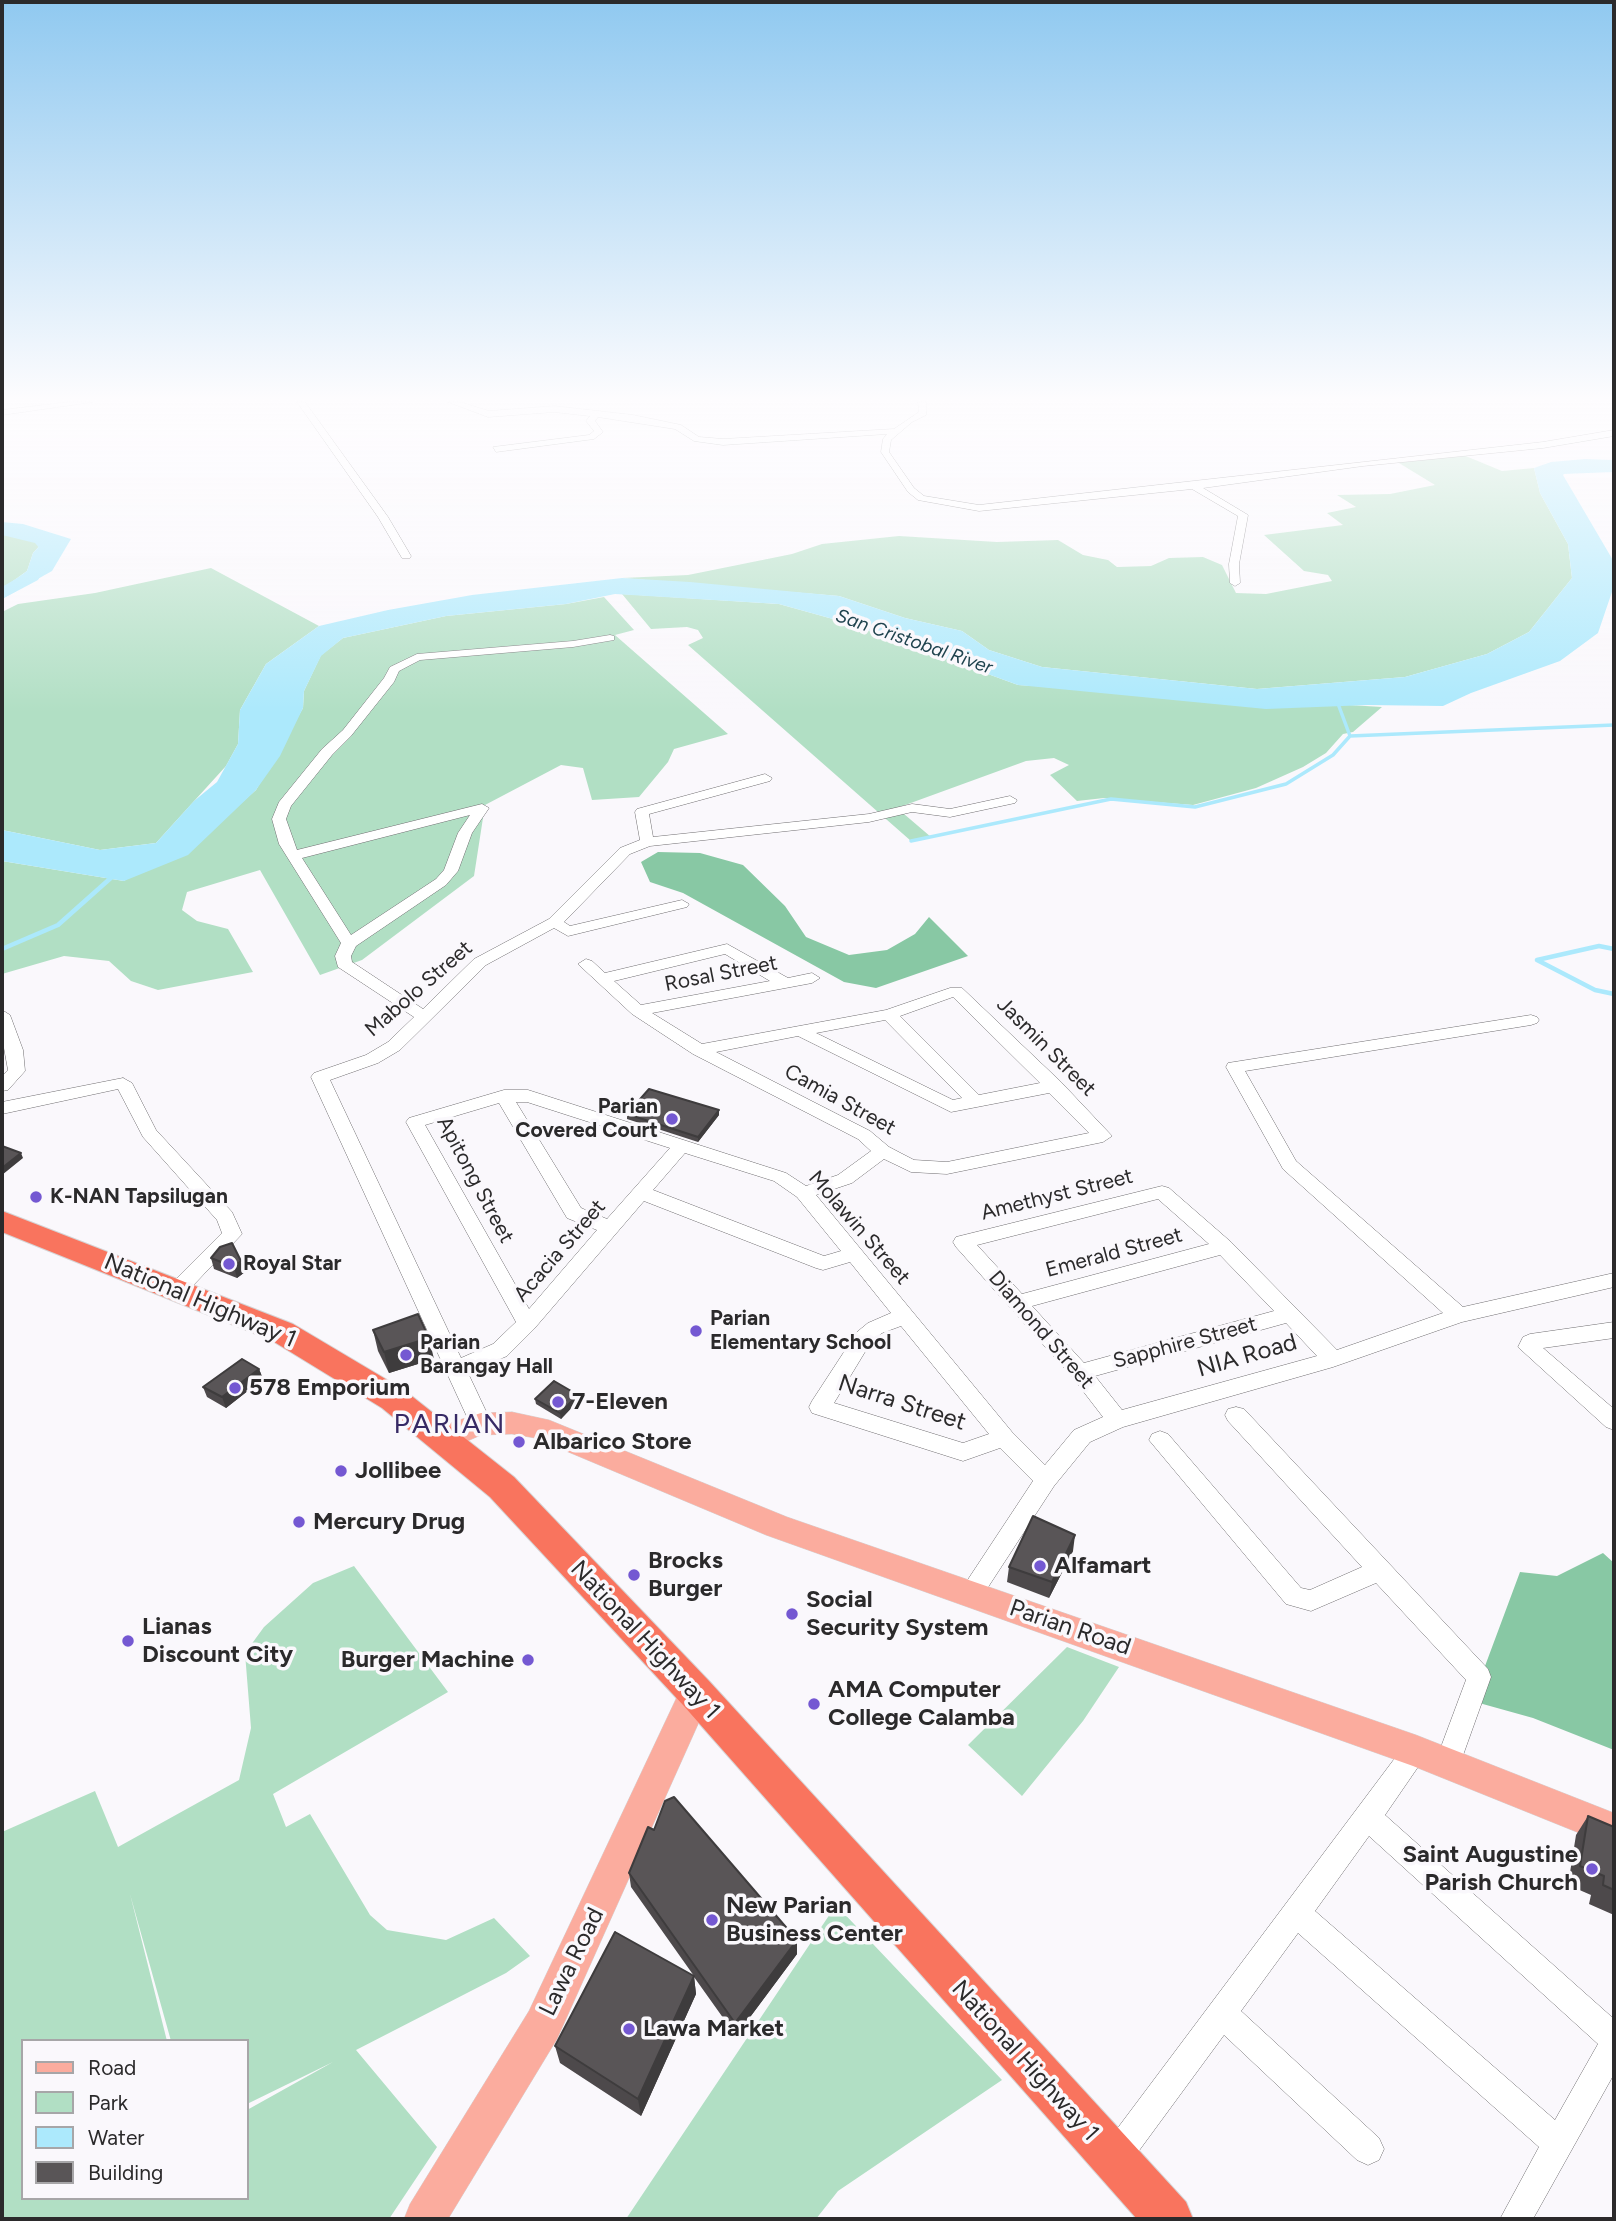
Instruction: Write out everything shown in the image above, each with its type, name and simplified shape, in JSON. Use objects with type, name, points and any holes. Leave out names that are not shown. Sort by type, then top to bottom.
[{"type":"highway","name":"National Highway 1","points":[[2,1221],[282,1332],[393,1399],[502,1487],[696,1693],[1169,2219]]},
{"type":"main road","name":"Parian Road","points":[[445,1440],[460,1431],[481,1424],[512,1423],[539,1428],[778,1526],[1416,1751],[1614,1830]]},
{"type":"main road","name":"Lawa Road","points":[[425,2219],[542,2025],[696,1693]]},
{"type":"street","points":[[372,506],[406,556]]},
{"type":"street","points":[[968,506],[996,508],[1017,506]]},
{"type":"street","points":[[1227,506],[1243,515],[1234,565],[1235,583]]},
{"type":"street","points":[[349,943],[296,855],[286,844],[279,819],[284,805],[327,752],[347,733],[390,679],[394,669],[417,657],[572,644],[610,638]]},
{"type":"street","points":[[647,842],[642,812],[765,778]]},
{"type":"street","name":"Mabolo Street","points":[[481,1424],[458,1368],[320,1077],[372,1059],[394,1046],[480,962],[554,922],[571,908],[615,858],[647,842],[851,820],[912,808],[950,813],[1010,800]]},
{"type":"street","points":[[296,855],[482,808],[466,833],[451,872],[441,882],[349,943],[343,956],[344,964],[425,1017]]},
{"type":"street","points":[[554,922],[568,931],[682,904]]},
{"type":"street","points":[[601,979],[727,949],[785,983]]},
{"type":"street","name":"Camia Street","points":[[586,964],[638,1011],[699,1050],[864,1135],[883,1151],[911,1166],[947,1168],[1103,1136]]},
{"type":"street","name":"Rosal Street","points":[[638,1011],[812,978]]},
{"type":"street","name":"Jasmin Street","points":[[889,1014],[956,991],[1103,1136]]},
{"type":"street","points":[[699,1050],[889,1014],[976,1102]]},
{"type":"street","points":[[2,1015],[15,1050],[17,1070],[2,1086]]},
{"type":"street","points":[[1459,1315],[1289,1165],[1234,1067],[1531,1020]]},
{"type":"street","points":[[800,1031],[951,1106],[1055,1086]]},
{"type":"street","points":[[2,1108],[123,1083],[149,1133],[225,1217],[232,1234],[178,1289]]},
{"type":"street","points":[[504,1096],[574,1213],[609,1228]]},
{"type":"street","name":"Apitong Street","points":[[527,1324],[415,1122],[504,1096],[528,1096]]},
{"type":"street","name":"Molawin Street","points":[[528,1096],[780,1177],[804,1193],[1004,1438],[1046,1480]]},
{"type":"street","name":"Acacia Street","points":[[458,1368],[500,1350],[527,1324],[682,1145]]},
{"type":"street","points":[[804,1193],[845,1179],[883,1151]]},
{"type":"street","name":"Amethyst Street","points":[[963,1242],[1162,1192],[1224,1247]]},
{"type":"street","points":[[642,1193],[823,1263],[854,1254]]},
{"type":"street","name":"Diamond Street","points":[[963,1242],[1080,1372],[1116,1420]]},
{"type":"street","points":[[1224,1247],[1333,1359]]},
{"type":"street","name":"Emerald Street","points":[[1016,1303],[1224,1247]]},
{"type":"street","name":"NIA Road","points":[[971,1594],[1046,1480],[1082,1436],[1116,1420],[1333,1359],[1459,1315],[1614,1279]]},
{"type":"street","name":"Sapphire Street","points":[[1080,1372],[1291,1314]]},
{"type":"street","name":"Narra Street","points":[[905,1316],[875,1328],[864,1337],[820,1407],[963,1452],[1004,1438]]},
{"type":"street","points":[[1614,1331],[1530,1342],[1528,1347],[1614,1421]]},
{"type":"street","points":[[1236,1415],[1479,1677],[1448,1763]]},
{"type":"street","points":[[1160,1440],[1294,1597],[1311,1601],[1380,1570]]},
{"type":"street","points":[[1114,2159],[1416,1751]]},
{"type":"street","points":[[1367,1817],[1614,2038]]},
{"type":"street","points":[[1296,1913],[1558,2143]]},
{"type":"street","points":[[1222,2013],[1368,2149]]},
{"type":"street","points":[[1517,2219],[1614,2045]]},
{"type":"green space","points":[[1354,506],[1547,506],[1568,544],[1572,578],[1529,632],[1487,654],[1405,677],[1257,689],[1042,667],[989,650],[962,631],[905,618],[839,596],[622,578],[688,575],[792,554],[822,544],[899,536],[997,542],[1058,540],[1083,555],[1108,560],[1117,567],[1151,566],[1169,558],[1203,557],[1222,565],[1236,593],[1266,594],[1332,581],[1328,575],[1304,571],[1264,535],[1343,525],[1327,513],[1356,507]]},
{"type":"green space","points":[[2,530],[45,540],[33,553],[27,571],[2,589]]},
{"type":"green space","points":[[211,568],[319,626],[266,664],[240,710],[238,744],[226,766],[156,843],[100,850],[2,830],[2,612],[18,604],[95,593]]},
{"type":"green space","points":[[622,594],[779,604],[851,624],[1018,685],[1382,707],[1353,732],[1343,734],[1326,753],[1303,767],[1256,788],[1193,805],[1104,798],[1077,801],[1050,775],[1069,765],[1054,758],[1026,761],[897,808],[931,837],[911,841],[688,645],[703,638],[698,630],[687,627],[651,629]]},
{"type":"green space","points":[[604,597],[634,630],[615,635],[728,734],[674,749],[668,762],[639,797],[592,800],[583,768],[561,765],[485,805],[474,876],[362,960],[320,975],[260,870],[187,892],[182,910],[197,921],[228,929],[253,972],[158,990],[131,981],[109,961],[64,956],[2,974],[2,861],[124,881],[225,817],[256,790],[303,708],[304,691],[321,655],[343,638],[446,616],[566,604]]},
{"type":"green space","points":[[658,852],[700,853],[743,865],[785,906],[806,937],[849,955],[887,950],[915,934],[929,917],[968,956],[876,988],[844,982],[683,893],[650,882],[641,862]]},
{"type":"green space","points":[[1603,1553],[1614,1563],[1614,1750],[1533,1718],[1472,1701],[1520,1572],[1557,1576]]},
{"type":"green space","points":[[354,1566],[448,1692],[273,1794],[286,1827],[310,1814],[370,1915],[387,1930],[446,1940],[494,1918],[530,1956],[506,1973],[356,2050],[437,2147],[389,2219],[2,2219],[2,1832],[95,1791],[118,1847],[239,1780],[251,1728],[245,1653],[264,1627],[313,1583]]},
{"type":"green space","points":[[1067,1647],[1119,1667],[1083,1721],[1022,1796],[968,1745]]},
{"type":"green space","points":[[836,1905],[1002,2080],[838,2191],[816,2219],[626,2219]]},
{"type":"water","points":[[1547,506],[1581,506],[1614,562],[1614,586],[1598,633],[1560,661],[1443,706],[1368,705],[1266,709],[1018,685],[851,624],[779,604],[615,594],[566,604],[446,616],[343,638],[321,656],[304,691],[303,708],[280,756],[256,790],[188,855],[124,881],[2,861],[2,830],[100,850],[156,843],[194,801],[217,782],[238,744],[240,710],[266,664],[319,626],[388,610],[472,595],[622,578],[690,582],[839,596],[905,618],[962,631],[989,650],[1042,667],[1257,689],[1405,677],[1487,654],[1529,632],[1572,578],[1568,544]]},
{"type":"water","points":[[2,522],[23,524],[71,539],[52,571],[2,599],[2,589],[27,571],[33,553],[45,540],[2,530]]},
{"type":"building","name":"Parian Covered Court","points":[[649,1089],[719,1110],[698,1137],[627,1114]]},
{"type":"building","points":[[2,1146],[21,1153],[2,1168]]},
{"type":"building","points":[[232,1243],[241,1261],[234,1267],[211,1258],[220,1247]]},
{"type":"building","points":[[418,1314],[429,1338],[384,1352],[373,1330]]},
{"type":"building","points":[[242,1359],[259,1369],[222,1397],[203,1387]]},
{"type":"building","name":"7-Eleven","points":[[554,1381],[578,1395],[560,1413],[535,1399]]},
{"type":"building","name":"Alfamart","points":[[1033,1516],[1075,1535],[1052,1582],[1009,1567]]},
{"type":"building","name":"New Parian Business Center","points":[[674,1797],[797,1940],[735,2023],[629,1873],[648,1827],[654,1830],[665,1801]]},
{"type":"building","points":[[1588,1816],[1614,1827],[1614,1890],[1603,1885],[1604,1876],[1580,1866]]},
{"type":"building","name":"Lawa Market","points":[[615,1932],[694,1976],[638,2099],[555,2046]]},
{"type":"waterway","name":"San Cristobal River","points":[[2,530],[41,539],[48,549],[32,576],[2,594]]},
{"type":"waterway","points":[[1337,701],[1350,736]]},
{"type":"waterway","points":[[1350,736],[1614,725]]},
{"type":"waterway","points":[[911,841],[1111,799],[1195,807],[1286,784],[1333,755],[1350,736]]},
{"type":"waterway","points":[[2,949],[58,925],[113,876]]},
{"type":"waterway","points":[[1614,949],[1599,946],[1537,960],[1595,990],[1614,994]]},
{"type":"place","name":"Parian Covered Court","points":[[672,1119]]},
{"type":"place","name":"K-NAN Tapsilugan","points":[[36,1197]]},
{"type":"place","name":"Royal Star","points":[[229,1264]]},
{"type":"place","name":"Parian Elementary School","points":[[696,1331]]},
{"type":"place","name":"Parian Barangay Hall","points":[[406,1355]]},
{"type":"place","name":"578 Emporium","points":[[235,1388]]},
{"type":"place","name":"7-Eleven","points":[[558,1402]]},
{"type":"place","name":"Albarico Store","points":[[519,1442]]},
{"type":"place","name":"Jollibee","points":[[341,1471]]},
{"type":"place","name":"Mercury Drug","points":[[299,1522]]},
{"type":"place","name":"Alfamart","points":[[1040,1566]]},
{"type":"place","name":"Brocks Burger","points":[[634,1575]]},
{"type":"place","name":"Social Security System","points":[[792,1614]]},
{"type":"place","name":"Lianas Discount City","points":[[128,1641]]},
{"type":"place","name":"Burger Machine","points":[[528,1660]]},
{"type":"place","name":"AMA Computer College Calamba","points":[[814,1704]]},
{"type":"place","name":"Saint Augustine Parish Church","points":[[1592,1869]]},
{"type":"place","name":"New Parian Business Center","points":[[712,1920]]},
{"type":"place","name":"Lawa Market","points":[[629,2029]]},
{"type":"district","name":"PARIAN","points":[[450,1425]]}]
